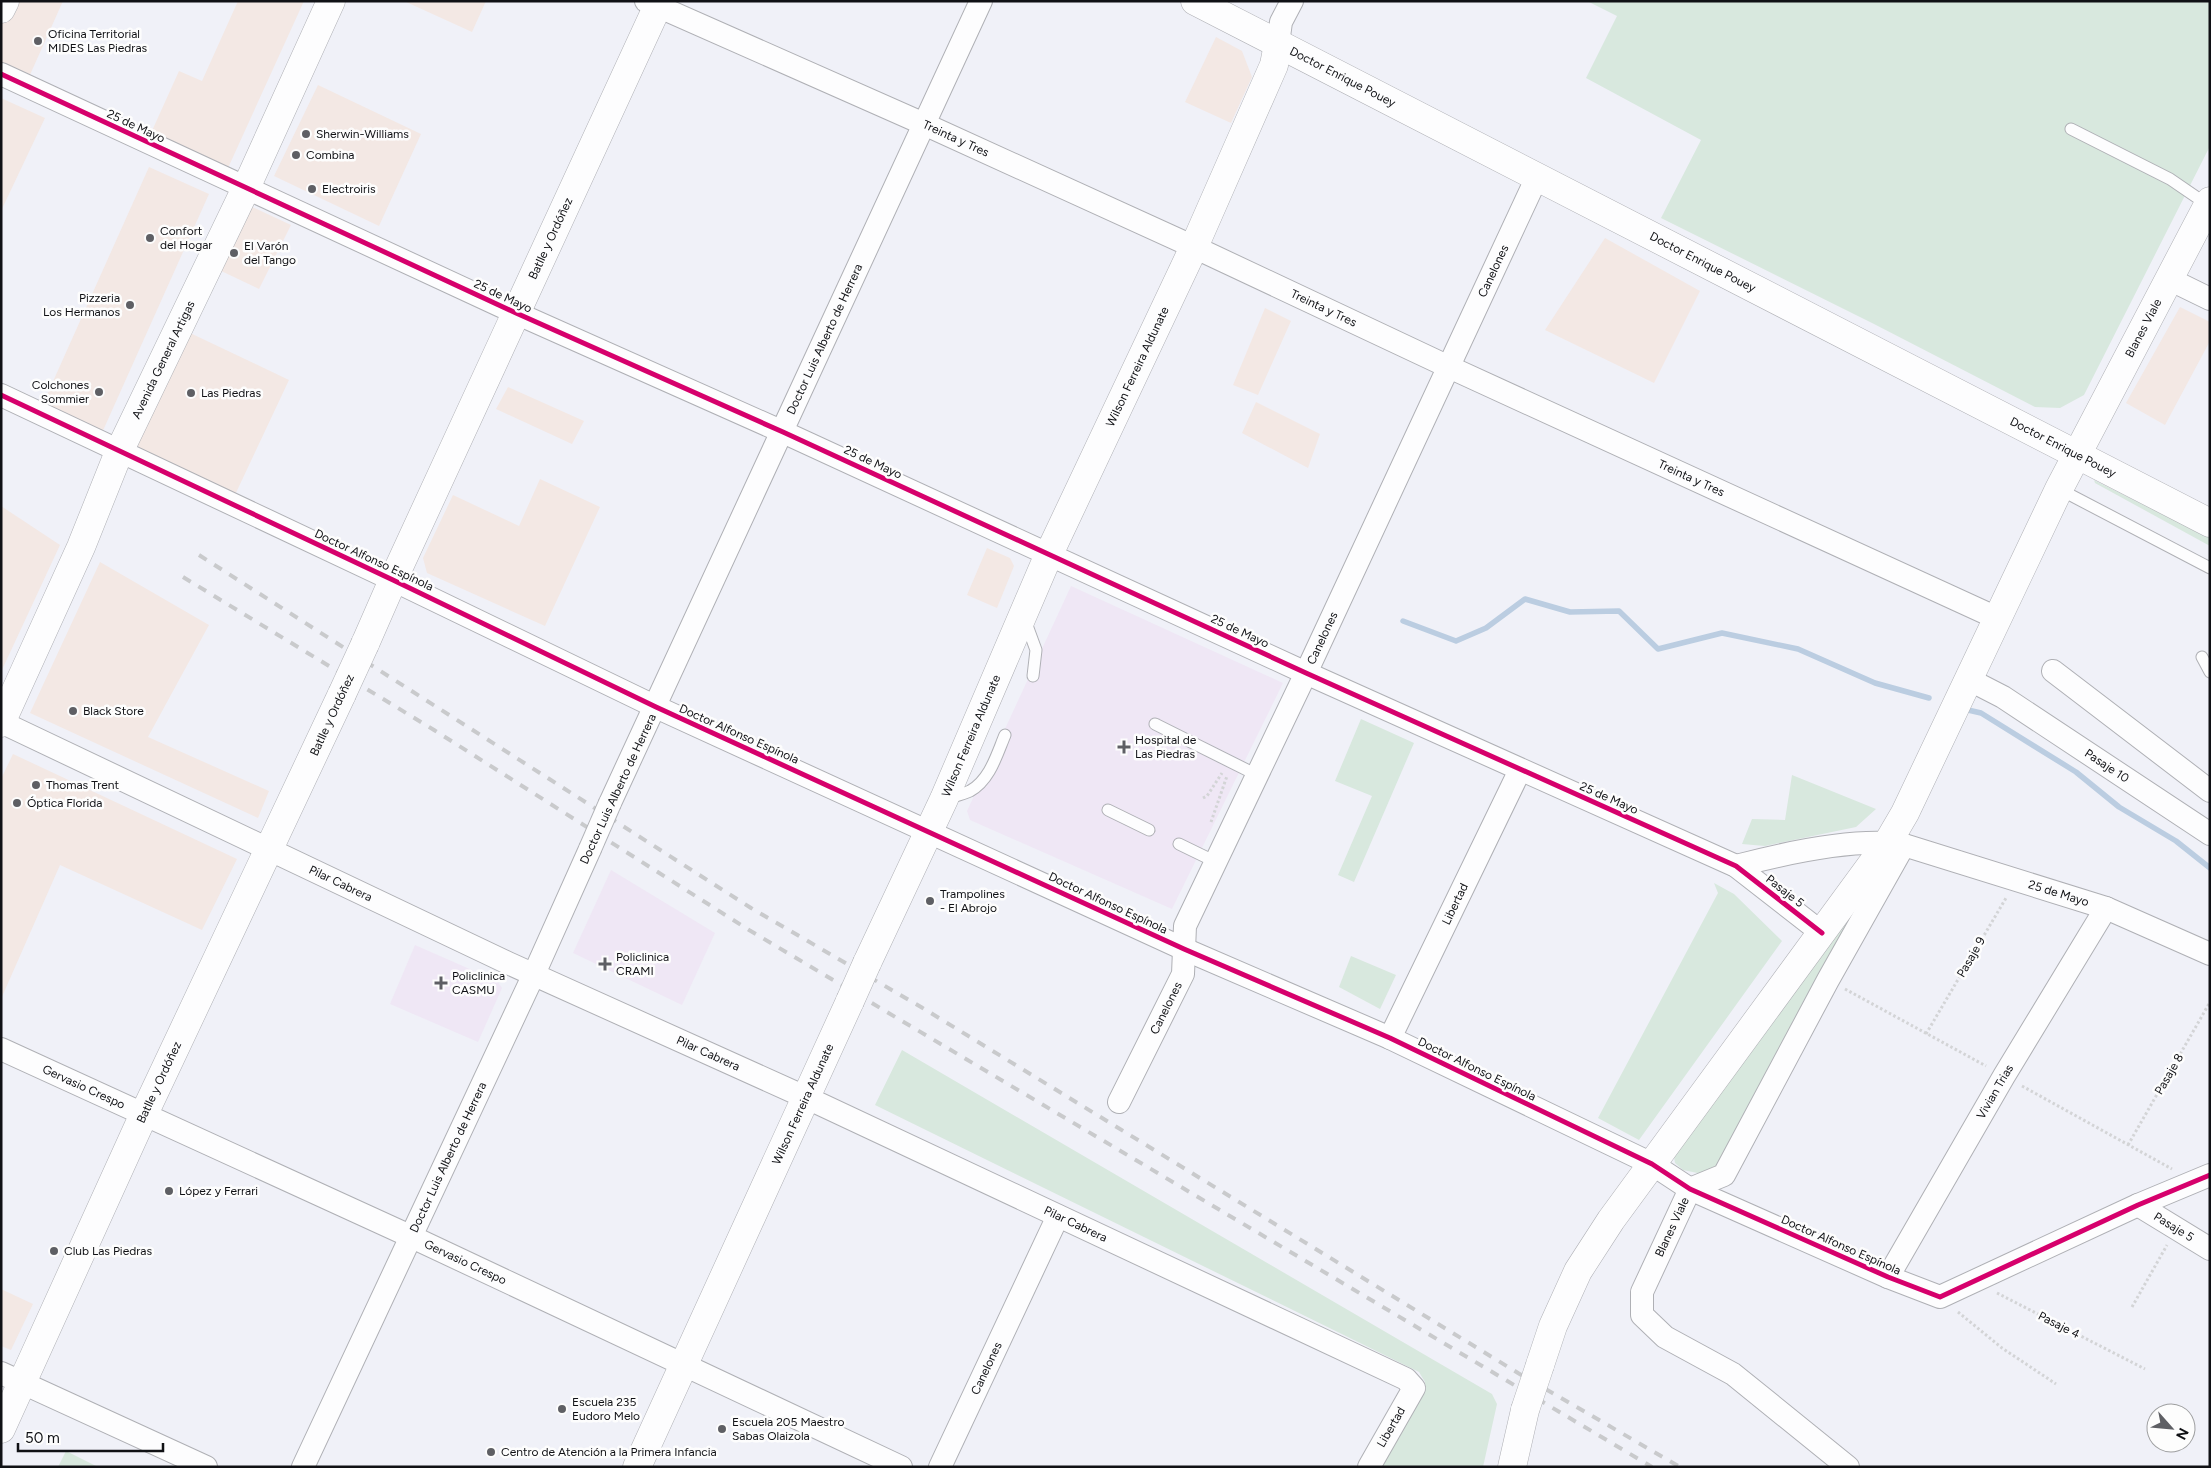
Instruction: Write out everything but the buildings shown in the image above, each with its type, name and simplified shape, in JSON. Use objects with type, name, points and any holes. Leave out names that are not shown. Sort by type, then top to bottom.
[{"type":"street","points":[[1,9],[5,1]]},
{"type":"street","name":"Avenida General Artigas","points":[[1,722],[81,548],[119,452],[246,188],[331,1]]},
{"type":"street","name":"Doctor Luis Alberto de Herrera","points":[[303,1467],[412,1238],[534,974],[610,803],[981,1]]},
{"type":"street","name":"Doctor Enrique Pouey","points":[[1195,1],[2210,523]]},
{"type":"street","name":"Wilson Ferreira Aldunate","points":[[637,1467],[805,1097],[944,799],[1049,554],[1194,247],[1274,65],[1281,22],[1292,1]]},
{"type":"street","name":"Treinta y Tres","points":[[655,3],[1194,247],[1449,367],[1999,619]]},
{"type":"street","name":"Batlle y Ordóñez","points":[[1,1429],[12,1378],[144,1114],[342,694],[655,3]]},
{"type":"street","name":"25 de Mayo","points":[[1,74],[516,313],[783,432],[1520,770],[1736,866],[1778,855],[1896,843],[2106,908],[2210,954]]},
{"type":"street","name":"Canelones","points":[[1119,1102],[1183,974],[1185,926],[1537,177]]},
{"type":"street","name":"Blanes Viale","points":[[1848,1467],[1733,1374],[1666,1337],[1642,1315],[1642,1292],[1690,1189],[1724,1174],[1828,980],[1896,843],[1905,812],[1968,679],[1999,619],[2059,488],[2209,203]]},
{"type":"street","points":[[2169,279],[2210,299]]},
{"type":"street","name":"Doctor Alfonso Espínola","points":[[1,395],[393,580],[656,707],[1184,949],[1390,1038],[1652,1164],[1690,1189],[1888,1277],[1940,1297]]},
{"type":"street","points":[[2053,671],[2210,790]]},
{"type":"street","name":"Pasaje 10","points":[[1968,679],[2003,697],[2210,834]]},
{"type":"street","name":"Pilar Cabrera","points":[[1,722],[268,850],[805,1097],[1406,1379],[1414,1388]]},
{"type":"street","name":"Libertad","points":[[1390,1038],[1520,770]]},
{"type":"street","name":"Blanes Viale","points":[[1512,1467],[1525,1410],[1553,1326],[1578,1271],[1611,1220],[1822,933],[1896,843]]},
{"type":"street","name":"Pasaje 5","points":[[1736,866],[1822,933]]},
{"type":"street","name":"Vivian Trias","points":[[1888,1277],[2004,1076],[2106,908]]},
{"type":"street","name":"Gervasio Crespo","points":[[1,1049],[412,1238],[901,1467]]},
{"type":"street","points":[[1940,1297],[2209,1174]]},
{"type":"street","name":"Pasaje 5","points":[[2138,1205],[2210,1249]]},
{"type":"street","name":"Canelones","points":[[940,1467],[1058,1216]]},
{"type":"street","points":[[12,1378],[206,1467]]},
{"type":"street","name":"Libertad","points":[[1369,1467],[1414,1388]]},
{"type":"lane","points":[[2071,130],[2170,180],[2209,203]]},
{"type":"lane","points":[[2059,488],[2210,568]]},
{"type":"lane","points":[[1023,613],[1036,650],[1033,676]]},
{"type":"lane","points":[[2202,657],[2210,672]]},
{"type":"lane","points":[[1155,724],[1257,774]]},
{"type":"lane","points":[[944,799],[970,791],[983,780],[992,766],[1005,735]]},
{"type":"lane","points":[[1108,810],[1149,830]]},
{"type":"lane","points":[[1179,844],[1216,862]]},
{"type":"path","points":[[1203,798],[1207,796],[1222,772],[1227,774],[1210,824],[1229,834]]},
{"type":"path","points":[[2132,1308],[2176,1229]]},
{"type":"path","points":[[1940,1297],[2002,1348],[2056,1384]]},
{"type":"shaded area","points":[[5,1],[63,1],[29,77],[1,64],[1,9]]},
{"type":"shaded area","points":[[238,1],[304,1],[228,168],[151,133],[179,71],[202,81]]},
{"type":"shaded area","points":[[404,1],[486,1],[472,32]]},
{"type":"shaded area","points":[[1587,1],[2210,1],[2210,146],[2084,395],[2060,408],[2035,407],[1661,218],[1701,140],[1586,78],[1617,16]]},
{"type":"shaded area","points":[[1216,37],[1242,51],[1252,77],[1231,123],[1185,102]]},
{"type":"shaded area","points":[[318,85],[421,134],[379,226],[274,176]]},
{"type":"shaded area","points":[[1,98],[45,118],[1,211]]},
{"type":"shaded area","points":[[149,167],[209,194],[101,435],[42,406]]},
{"type":"shaded area","points":[[248,205],[291,225],[259,289],[217,269]]},
{"type":"shaded area","points":[[1605,238],[1700,291],[1654,383],[1545,330]]},
{"type":"shaded area","points":[[2180,307],[2210,322],[2210,341],[2165,425],[2126,403]]},
{"type":"shaded area","points":[[1265,308],[1291,321],[1258,395],[1233,385]]},
{"type":"shaded area","points":[[188,332],[289,380],[234,497],[131,448]]},
{"type":"shaded area","points":[[508,387],[584,421],[572,444],[496,409]]},
{"type":"shaded area","points":[[1256,402],[1320,434],[1308,468],[1242,433]]},
{"type":"shaded area","points":[[540,479],[600,507],[545,626],[427,573],[423,558],[453,495],[519,526]]},
{"type":"shaded area","points":[[2094,480],[2210,538],[2210,546],[2095,483]]},
{"type":"shaded area","points":[[1,506],[60,545],[1,672]]},
{"type":"shaded area","points":[[987,548],[1010,558],[1014,566],[997,608],[967,595]]},
{"type":"shaded area","points":[[100,562],[209,625],[148,737],[269,791],[258,818],[30,713]]},
{"type":"shaded area","name":"Hospital de Las Piedras","points":[[1071,586],[1283,683],[1172,909],[970,820],[967,811]]},
{"type":"shaded area","points":[[1361,719],[1414,743],[1354,882],[1338,875],[1372,796],[1335,781]]},
{"type":"shaded area","points":[[13,754],[237,859],[202,930],[60,865],[1,999],[1,779]]},
{"type":"shaded area","points":[[1792,775],[1876,809],[1856,827],[1765,846],[1742,844],[1752,819],[1785,820]]},
{"type":"shaded area","points":[[1884,861],[1712,1176],[1683,1170],[1675,1163],[1674,1157],[1678,1150]]},
{"type":"shaded area","points":[[611,870],[715,933],[682,1005],[573,953]]},
{"type":"shaded area","points":[[1714,883],[1734,894],[1782,941],[1639,1140],[1598,1118],[1718,893]]},
{"type":"shaded area","points":[[415,945],[497,981],[502,988],[478,1042],[390,1004]]},
{"type":"shaded area","points":[[1351,956],[1396,975],[1380,1009],[1339,987]]},
{"type":"shaded area","points":[[902,1050],[1492,1394],[1497,1404],[1483,1467],[1381,1467],[1424,1390],[1425,1382],[1419,1372],[875,1105]]},
{"type":"shaded area","points":[[1,1289],[33,1304],[11,1350],[1,1346]]},
{"type":"shaded area","points":[[66,1451],[98,1467],[58,1467]]},
{"type":"waterway","points":[[1403,621],[1456,641],[1486,628],[1525,599],[1570,612],[1619,611],[1658,649],[1722,633],[1798,649],[1875,683],[1929,698]]},
{"type":"waterway","points":[[1968,710],[1981,713],[2076,772],[2119,807],[2176,841],[2210,868]]},
{"type":"railway","points":[[199,555],[751,908],[921,1007],[1518,1373],[1680,1467]]},
{"type":"railway","points":[[183,577],[434,730],[749,930],[1652,1467]]},
{"type":"cycle path","points":[[1,74],[516,313],[783,432],[1306,673],[1736,866],[1822,933]]},
{"type":"cycle path","points":[[1,395],[393,580],[656,707],[1184,949],[1390,1038],[1652,1164],[1690,1189],[1888,1277],[1940,1297],[2138,1205],[2210,1175]]},
{"type":"place","name":"Oficina Territorial MIDES Las Piedras","points":[[38,41]]},
{"type":"place","name":"Sherwin-Williams","points":[[306,134]]},
{"type":"place","name":"Combina","points":[[296,155]]},
{"type":"place","name":"Electroiris","points":[[312,189]]},
{"type":"place","name":"Confort del Hogar","points":[[150,238]]},
{"type":"place","name":"El Varón del Tango","points":[[234,253]]},
{"type":"place","name":"Pizzeria Los Hermanos","points":[[130,305]]},
{"type":"place","name":"Colchones Sommier","points":[[99,392]]},
{"type":"place","name":"Las Piedras","points":[[191,393]]},
{"type":"place","name":"Black Store","points":[[73,711]]},
{"type":"place","name":"Hospital de Las Piedras","points":[[1124,747]]},
{"type":"place","name":"Thomas Trent","points":[[36,785]]},
{"type":"place","name":"Óptica Florida","points":[[17,803]]},
{"type":"place","name":"Trampolines - El Abrojo","points":[[930,901]]},
{"type":"place","name":"Policlinica CRAMI","points":[[605,964]]},
{"type":"place","name":"Policlinica CASMU","points":[[441,983]]},
{"type":"place","name":"López y Ferrari","points":[[169,1191]]},
{"type":"place","name":"Club Las Piedras","points":[[54,1251]]},
{"type":"place","name":"Escuela 235 Eudoro Melo","points":[[562,1409]]},
{"type":"place","name":"Escuela 205 Maestro Sabas Olaizola","points":[[722,1429]]},
{"type":"place","name":"Centro de Atención a la Primera Infancia","points":[[491,1452]]}]
